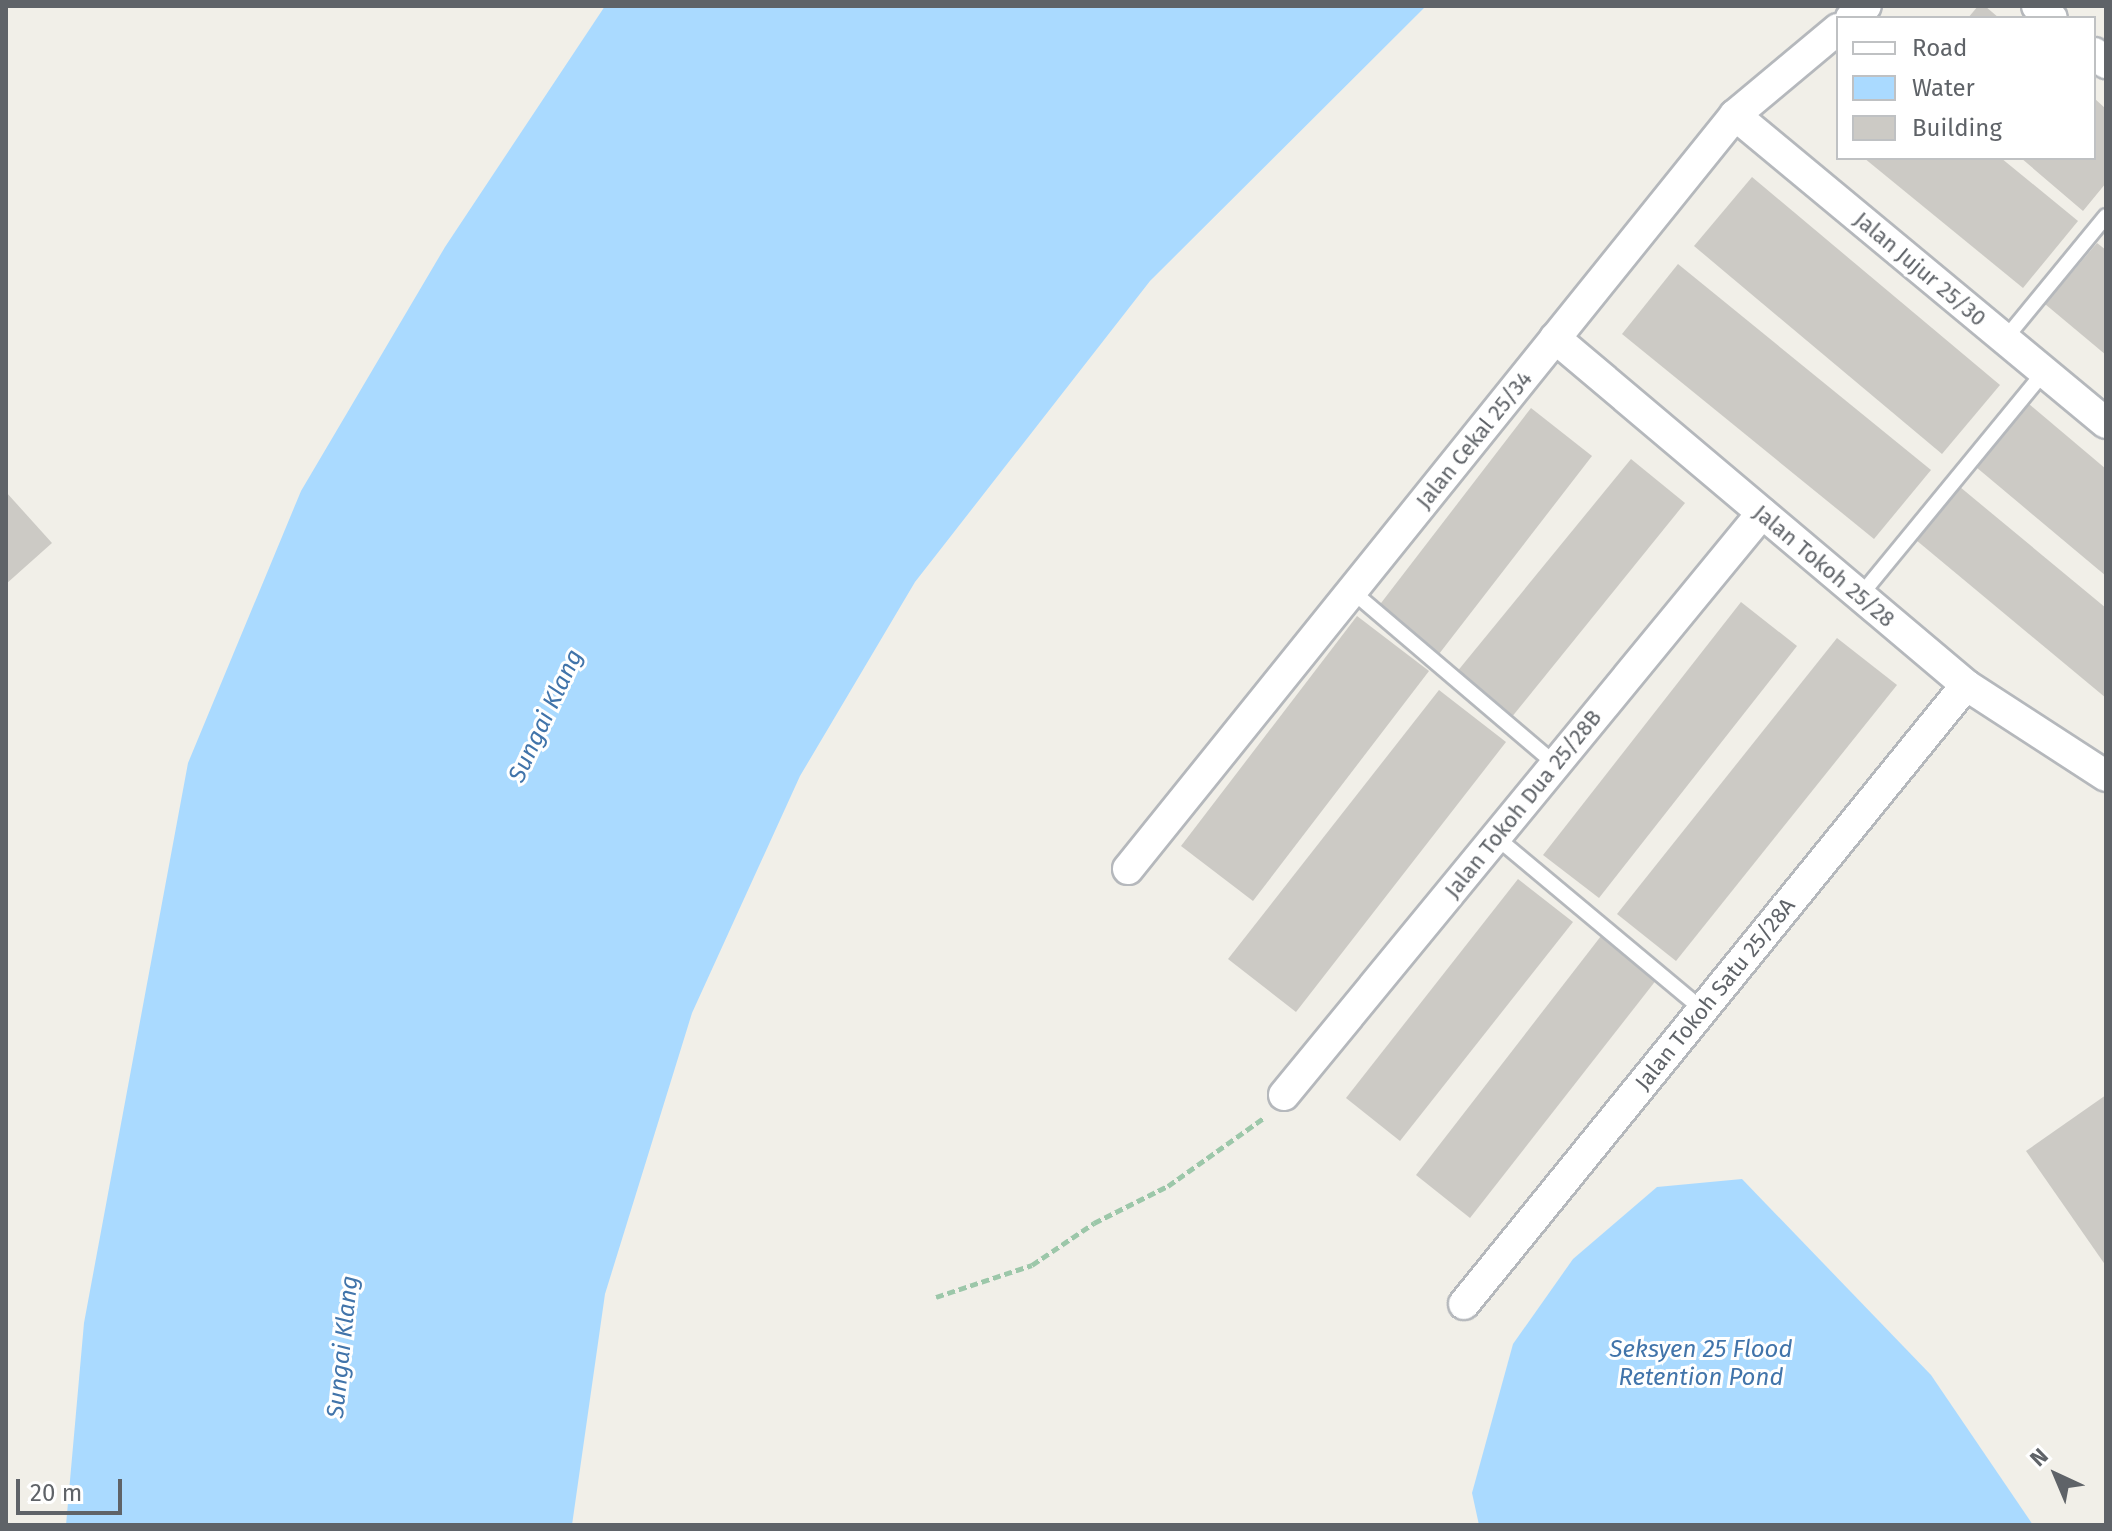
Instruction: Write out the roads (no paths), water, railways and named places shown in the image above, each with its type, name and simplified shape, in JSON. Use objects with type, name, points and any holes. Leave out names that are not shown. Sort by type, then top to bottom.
[{"type":"street","name":"Jalan Cekal 25/34","points":[[1128,869],[1735,115],[1836,31]]},
{"type":"street","name":"Jalan Jujur 25/30","points":[[1735,115],[2106,423]]},
{"type":"street","name":"Jalan Tokoh 25/28","points":[[1555,338],[1966,685],[2106,776]]},
{"type":"street","name":"Jalan Tokoh Dua 25/28B","points":[[1284,1095],[1762,513]]},
{"type":"street","name":"Jalan Tokoh Satu 25/28A","points":[[1464,1304],[1966,685]]},
{"type":"lane","points":[[2005,339],[2106,216]]},
{"type":"lane","points":[[1860,596],[2044,372]]},
{"type":"lane","points":[[1352,591],[1555,764]]},
{"type":"lane","points":[[1496,837],[1702,1009]]},
{"type":"water","name":"Sungai Klang","points":[[605,6],[1426,6],[1150,281],[915,582],[800,776],[692,1013],[605,1294],[572,1525],[66,1525],[84,1323],[188,763],[301,491],[445,247]]},
{"type":"water","name":"Seksyen 25 Flood Retention Pond","points":[[1742,1179],[1931,1375],[2033,1525],[1479,1525],[1472,1493],[1513,1344],[1573,1259],[1657,1187]]}]
